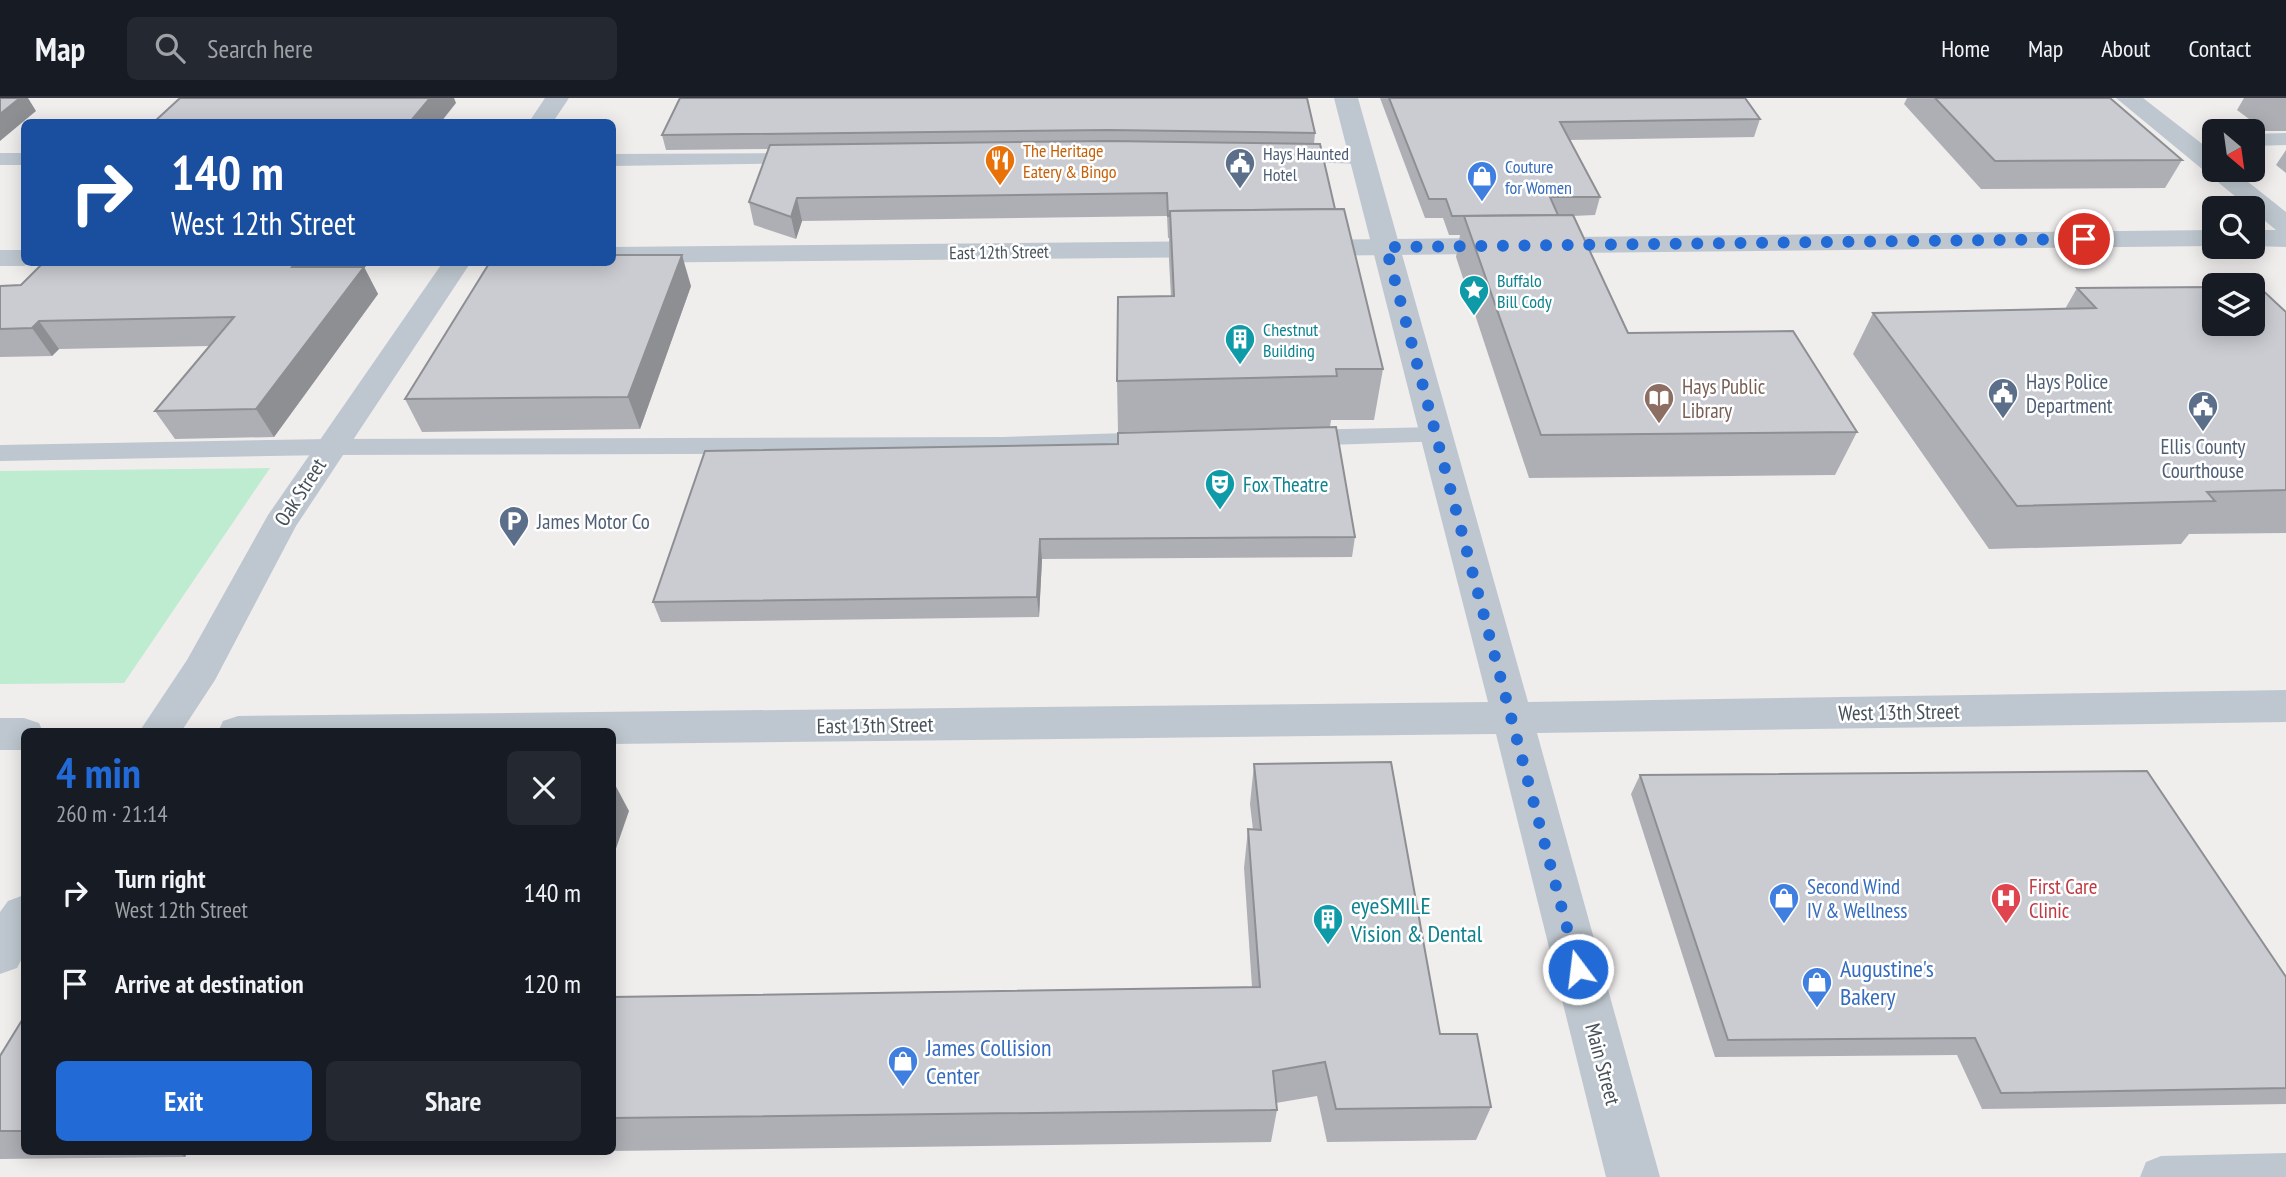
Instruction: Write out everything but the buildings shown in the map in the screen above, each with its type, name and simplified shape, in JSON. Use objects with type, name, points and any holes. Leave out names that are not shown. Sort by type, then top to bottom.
[{"type":"street","points":[[543,119],[557,98]]},
{"type":"street","name":"Main Street","points":[[1346,98],[1438,435],[1633,1177]]},
{"type":"street","points":[[2128,98],[2202,157]]},
{"type":"street","points":[[2233,182],[2286,225]]},
{"type":"street","name":"East 12th Street","points":[[616,255],[2202,238]]},
{"type":"street","points":[[2265,238],[2286,239]]},
{"type":"street","points":[[0,258],[21,258]]},
{"type":"street","name":"Oak Street","points":[[162,728],[201,670],[280,523],[454,266]]},
{"type":"street","name":"West 13th Street","points":[[1512,717],[2286,706]]},
{"type":"street","name":"East 13th Street","points":[[578,728],[1512,717]]},
{"type":"street","points":[[0,734],[21,734]]},
{"type":"street","points":[[0,953],[21,920]]},
{"type":"lane","points":[[2265,140],[2286,139]]},
{"type":"lane","points":[[1258,156],[1362,158]]},
{"type":"lane","points":[[616,160],[826,158]]},
{"type":"lane","points":[[0,159],[21,159]]},
{"type":"lane","points":[[1269,439],[1438,435]]},
{"type":"lane","points":[[0,453],[329,447],[1002,445],[1188,440]]},
{"type":"lane","points":[[2161,1177],[2286,1174]]},
{"type":"green space","points":[[270,468],[124,683],[0,684],[0,471]]},
{"type":"place","name":"The Heritage Eatery & Bingo","points":[[1000,187]]},
{"type":"place","name":"Hays Haunted Hotel","points":[[1240,190]]},
{"type":"place","name":"Couture for Women","points":[[1482,203]]},
{"type":"place","name":"Buffalo Bill Cody","points":[[1474,317]]},
{"type":"place","name":"Chestnut Building","points":[[1240,366]]},
{"type":"place","name":"Hays Police Department","points":[[2003,420]]},
{"type":"place","name":"Hays Public Library","points":[[1659,425]]},
{"type":"place","name":"Ellis County Courthouse","points":[[2203,433]]},
{"type":"place","name":"Fox Theatre","points":[[1220,511]]},
{"type":"place","name":"James Motor Co","points":[[514,548]]},
{"type":"place","name":"Second Wind IV & Wellness","points":[[1784,925]]},
{"type":"place","name":"First Care Clinic","points":[[2006,925]]},
{"type":"place","name":"eyeSMILE Vision & Dental","points":[[1328,946]]},
{"type":"place","name":"Augustine's Bakery","points":[[1817,1009]]},
{"type":"place","name":"James Collision Center","points":[[903,1088]]},
{"type":"route","points":[[1578,969],[1386,247],[2084,239]]}]
